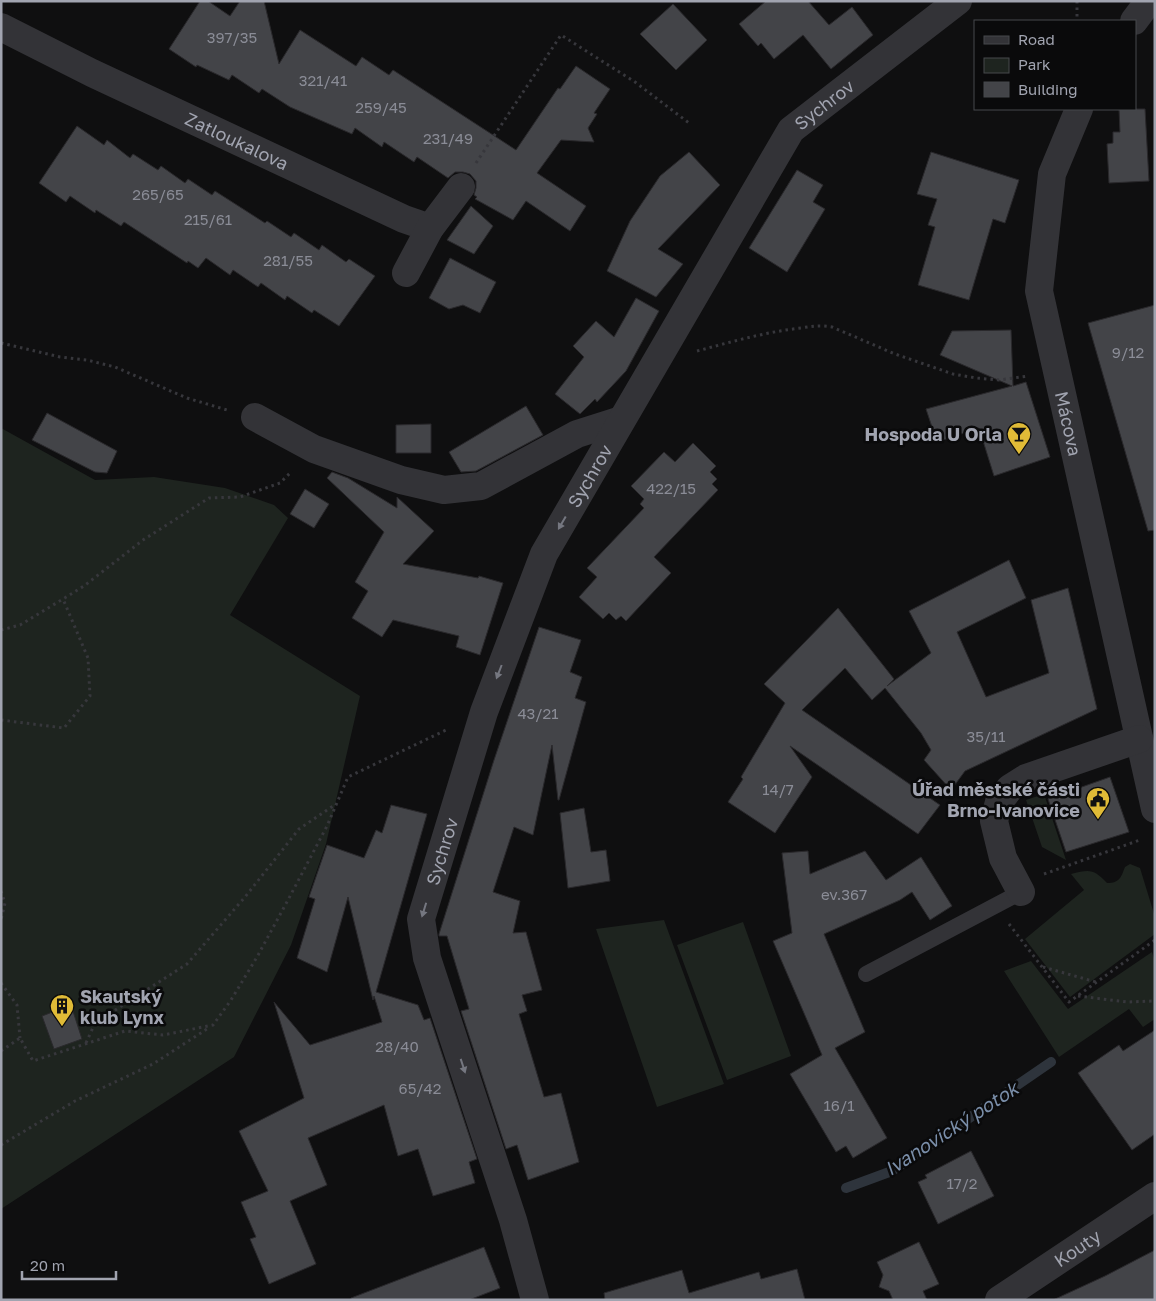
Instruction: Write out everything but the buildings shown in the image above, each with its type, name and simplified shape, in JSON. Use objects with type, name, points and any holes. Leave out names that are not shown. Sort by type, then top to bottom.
[{"type":"street","name":"Sychrov","points":[[535,1300],[513,1220],[426,958],[421,919],[484,712],[544,554],[790,130],[958,1]]},
{"type":"street","points":[[1135,20],[1149,1]]},
{"type":"street","name":"Zatloukalova","points":[[1,27],[404,219],[430,228]]},
{"type":"street","name":"Mácova","points":[[1079,110],[1052,174],[1039,291],[1155,809]]},
{"type":"street","points":[[406,273],[430,228],[461,187]]},
{"type":"street","name":"Sychrov","points":[[255,417],[314,449],[401,480],[444,490],[481,486],[577,434],[621,420]]},
{"type":"street","points":[[1020,892],[1004,858],[994,821],[999,802],[1010,788],[1026,778],[1139,739]]},
{"type":"street","name":"Kouty","points":[[999,1300],[1155,1196]]},
{"type":"lane","points":[[866,974],[1020,892]]},
{"type":"path","points":[[1077,1],[1077,20]]},
{"type":"path","points":[[461,187],[561,35],[635,82],[689,122]]},
{"type":"path","points":[[659,355],[692,352],[734,340],[822,325],[832,327],[895,354],[953,374],[998,380],[1033,375]]},
{"type":"path","points":[[1,343],[60,357],[87,360],[115,367],[187,398],[255,417]]},
{"type":"path","points":[[1,630],[20,625],[63,600],[143,540],[209,498],[240,497],[280,483],[314,449]]},
{"type":"path","points":[[1,720],[64,728],[90,696],[88,658],[63,600]]},
{"type":"path","points":[[1,1145],[75,1101],[153,1064],[213,1025],[231,1000],[257,957],[327,826],[348,777],[484,712]]},
{"type":"path","points":[[86,1044],[95,1023],[187,964],[245,897],[299,829],[336,804]]},
{"type":"path","points":[[1068,865],[1140,840]]},
{"type":"path","points":[[1,891],[5,904],[1,920]]},
{"type":"path","points":[[1021,940],[1069,1002],[1155,940]]},
{"type":"path","points":[[1042,966],[1096,982]]},
{"type":"path","points":[[1,983],[17,1005],[20,1038],[33,1062],[125,1032],[163,1035],[213,1025]]},
{"type":"path","points":[[1078,996],[1127,1002],[1155,1001]]},
{"type":"path","points":[[1,1051],[20,1038]]},
{"type":"green space","points":[[1,428],[95,480],[154,477],[225,488],[274,505],[288,518],[230,615],[360,696],[326,844],[291,945],[234,1057],[1,1209]]},
{"type":"green space","points":[[1044,794],[1066,860],[1042,847],[1026,800]]},
{"type":"green space","points":[[1130,864],[1140,868],[1155,917],[1155,934],[1070,997],[1025,939],[1084,890],[1071,874],[1091,871],[1099,875],[1107,883],[1111,883],[1119,879],[1125,867]]},
{"type":"green space","points":[[664,920],[724,1084],[657,1107],[596,929]]},
{"type":"green space","points":[[743,922],[791,1056],[727,1080],[677,945]]},
{"type":"green space","points":[[1152,952],[1155,962],[1155,1019],[1143,1027],[1129,1009],[1059,1057],[1004,971],[1031,961],[1068,1009]]},
{"type":"waterway","name":"Ivanovický potok","points":[[846,1188],[892,1171],[1051,1062]]},
{"type":"place","name":"Hospoda U Orla","points":[[1019,455]]},
{"type":"place","name":"Úřad městské části Brno-Ivanovice","points":[[1098,820]]},
{"type":"place","name":"Skautský klub Lynx","points":[[62,1027]]}]
